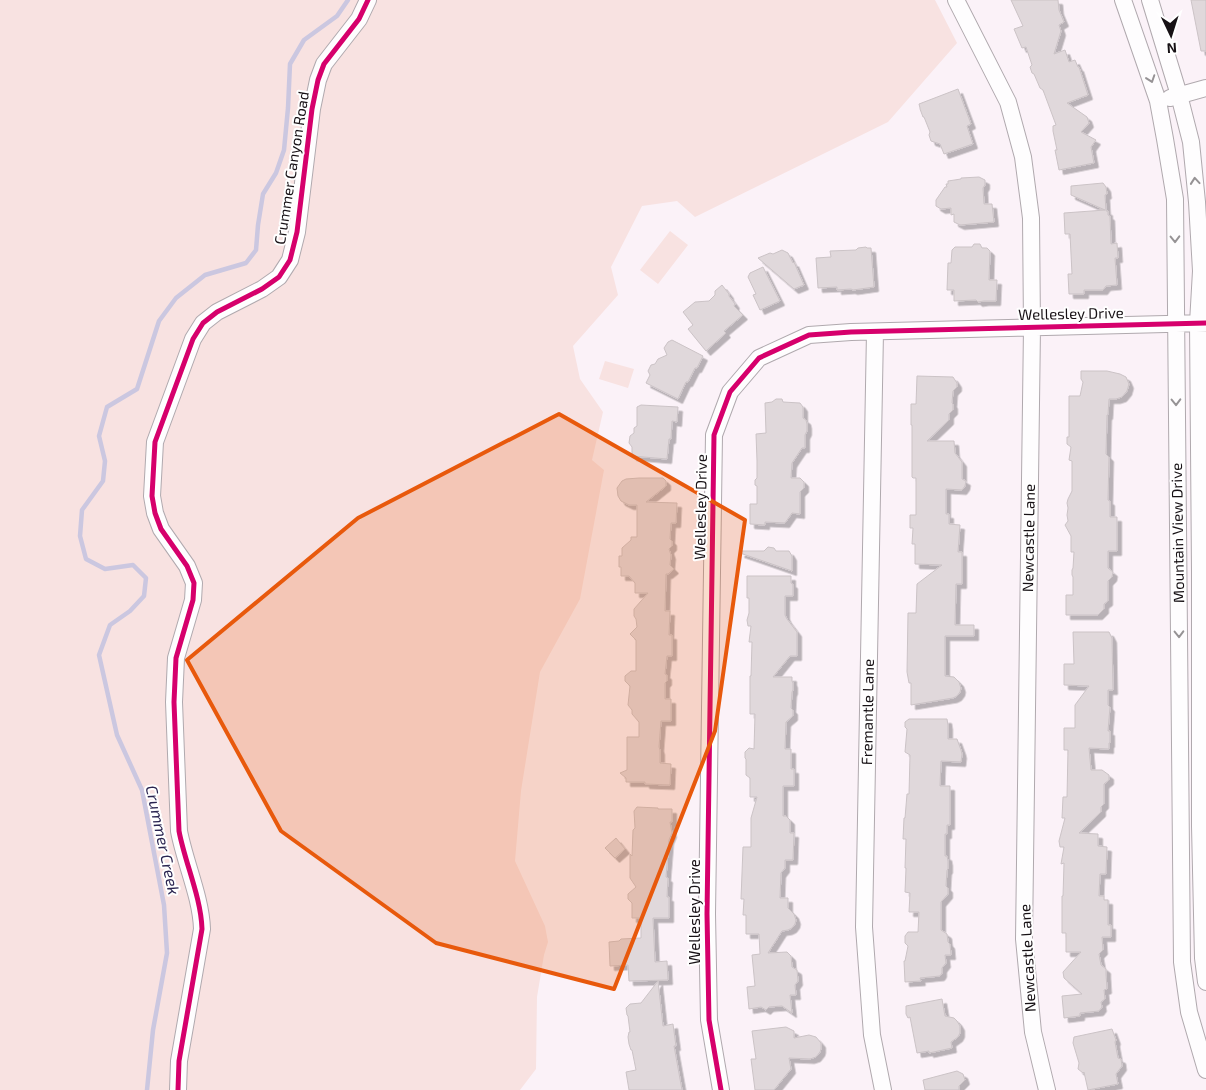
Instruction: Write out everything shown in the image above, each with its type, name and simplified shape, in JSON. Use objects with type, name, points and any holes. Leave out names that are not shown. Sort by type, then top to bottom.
[{"type":"street","name":"Crummer Canyon Road","points":[[178,1090],[179,1061],[202,929],[201,914],[179,831],[174,702],[176,658],[193,600],[194,583],[187,566],[161,529],[155,514],[152,496],[155,442],[193,339],[203,324],[217,312],[262,289],[279,277],[290,260],[297,232],[312,109],[318,80],[324,64],[359,18],[368,0]]},
{"type":"street","name":"Newcastle Lane","points":[[956,0],[1008,102],[1023,157],[1032,218],[1024,939],[1033,1032],[1047,1090]]},
{"type":"street","name":"Mountain View Drive","points":[[1123,0],[1158,101],[1174,199],[1182,962],[1188,1012],[1206,1070]]},
{"type":"street","name":"Mountain View Drive","points":[[1150,0],[1179,95],[1191,142],[1201,271],[1203,958],[1206,982]]},
{"type":"street","points":[[1158,101],[1206,88]]},
{"type":"street","name":"Wellesley Drive","points":[[721,1090],[709,1020],[707,914],[714,435],[730,392],[758,358],[809,335],[1202,323]]},
{"type":"street","name":"Fremantle Lane","points":[[875,332],[864,927],[872,1035],[883,1090]]},
{"type":"street","points":[[1178,572],[1203,572]]},
{"type":"street","points":[[1180,826],[1203,826]]},
{"type":"highlighted area","points":[[559,414],[745,520],[715,731],[614,989],[436,943],[281,831],[187,660],[358,518]]},
{"type":"shaded area","points":[[0,0],[935,0],[957,43],[888,122],[695,217],[677,201],[642,206],[611,267],[618,295],[573,346],[580,379],[603,412],[592,460],[604,470],[580,599],[540,672],[521,791],[515,861],[545,926],[548,942],[537,997],[536,1069],[520,1090],[0,1090]]},
{"type":"shaded area","points":[[670,231],[688,245],[658,284],[640,270]]},
{"type":"shaded area","points":[[605,361],[634,369],[628,388],[599,379]]},
{"type":"building","points":[[1011,0],[1058,0],[1059,10],[1064,22],[1059,25],[1061,31],[1054,54],[1065,50],[1069,62],[1075,60],[1079,67],[1088,95],[1067,103],[1087,117],[1089,123],[1081,132],[1096,140],[1091,147],[1094,163],[1059,170],[1053,131],[1053,126],[1056,125],[1043,90],[1032,73],[1030,67],[1032,65],[1026,47],[1022,48],[1014,29],[1023,26]]},
{"type":"building","points":[[1191,0],[1206,0],[1206,51],[1201,51]]},
{"type":"building","points":[[958,89],[971,124],[967,126],[973,144],[944,154],[940,144],[931,141],[930,132],[919,104]]},
{"type":"building","points":[[979,177],[985,180],[983,188],[984,204],[992,204],[994,222],[960,225],[954,222],[954,214],[951,215],[951,208],[941,209],[936,206],[936,200],[945,187],[947,187],[948,181]]},
{"type":"building","points":[[1103,183],[1107,194],[1105,195],[1106,211],[1108,211],[1110,216],[1111,244],[1117,243],[1118,258],[1115,258],[1117,285],[1106,286],[1103,290],[1084,290],[1084,294],[1069,294],[1068,274],[1072,274],[1070,234],[1065,234],[1064,213],[1105,210],[1071,195],[1071,186]]},
{"type":"building","points":[[974,244],[980,244],[982,248],[987,248],[990,251],[989,280],[997,280],[996,301],[954,301],[954,290],[947,290],[948,263],[951,263],[952,250],[955,247],[972,247]]},
{"type":"building","points":[[866,247],[871,248],[874,287],[853,290],[837,290],[837,287],[818,288],[816,258],[831,257],[830,251],[856,250]]},
{"type":"building","points":[[782,250],[788,253],[794,262],[804,285],[794,289],[758,258]]},
{"type":"building","points":[[763,267],[780,301],[760,310],[753,295],[756,294],[748,277],[750,273]]},
{"type":"building","points":[[722,285],[735,304],[734,306],[743,315],[724,331],[726,333],[706,351],[688,329],[693,325],[683,312],[695,302],[709,301],[715,295],[715,291]]},
{"type":"building","points":[[672,340],[703,356],[688,382],[686,382],[678,399],[646,383],[650,375],[648,371],[651,365],[667,355],[664,348]]},
{"type":"building","points":[[1081,371],[1107,371],[1120,374],[1126,377],[1129,384],[1127,391],[1122,397],[1109,399],[1106,454],[1109,457],[1108,500],[1110,501],[1110,517],[1117,517],[1117,551],[1108,551],[1108,568],[1113,572],[1112,577],[1108,581],[1108,601],[1104,604],[1104,609],[1098,615],[1066,615],[1066,595],[1073,595],[1072,570],[1074,552],[1071,552],[1071,536],[1065,525],[1068,521],[1067,503],[1072,491],[1072,461],[1069,460],[1071,447],[1067,444],[1067,437],[1069,437],[1069,396],[1080,396],[1083,382]]},
{"type":"building","points":[[917,376],[953,377],[957,383],[957,387],[953,391],[953,410],[949,414],[949,420],[927,441],[954,441],[955,453],[962,462],[962,479],[966,481],[965,486],[962,490],[946,489],[946,514],[949,514],[949,524],[960,525],[958,552],[962,552],[962,584],[956,584],[955,625],[974,625],[974,636],[945,636],[945,676],[954,677],[959,682],[961,688],[957,696],[911,705],[911,683],[909,683],[907,672],[908,613],[916,613],[917,584],[942,565],[915,564],[915,544],[912,544],[913,528],[910,528],[910,515],[916,515],[916,478],[912,477],[911,404],[916,404]]},
{"type":"building","points":[[782,399],[783,402],[800,403],[803,407],[803,418],[807,424],[805,448],[802,448],[792,463],[791,478],[800,478],[804,482],[804,488],[800,492],[800,514],[792,513],[785,523],[765,522],[765,525],[750,524],[750,504],[757,504],[757,486],[755,485],[757,478],[756,434],[766,433],[765,403]]},
{"type":"building","points":[[641,405],[678,407],[677,422],[672,421],[667,459],[632,456],[632,447],[629,443],[630,436],[634,433],[634,428],[637,426],[637,407]]},
{"type":"building","points":[[663,478],[666,481],[666,486],[646,502],[677,503],[676,523],[671,523],[670,539],[672,546],[669,549],[671,555],[670,565],[674,569],[666,574],[665,611],[670,611],[669,635],[672,635],[672,656],[667,656],[665,699],[671,699],[671,721],[661,721],[659,747],[660,763],[671,764],[670,785],[626,782],[626,778],[620,773],[627,770],[627,737],[639,737],[639,722],[632,714],[632,710],[628,705],[630,686],[625,681],[625,676],[631,671],[636,671],[636,640],[630,634],[637,627],[634,609],[648,593],[635,593],[635,583],[629,576],[621,576],[619,556],[622,556],[622,548],[631,540],[631,537],[637,537],[637,505],[629,505],[621,501],[617,488],[626,479]]},
{"type":"building","points":[[768,547],[774,548],[776,551],[789,551],[792,556],[792,571],[740,553],[741,551],[764,551]]},
{"type":"building","points":[[747,576],[791,576],[791,583],[793,584],[793,596],[785,596],[785,615],[797,632],[797,656],[790,656],[773,677],[792,677],[793,683],[791,708],[793,716],[786,722],[785,749],[791,749],[791,769],[794,769],[794,786],[783,786],[783,816],[790,820],[790,833],[794,833],[793,860],[785,860],[785,868],[781,873],[780,898],[788,898],[788,908],[794,914],[796,920],[792,928],[782,931],[768,953],[787,952],[791,956],[792,967],[797,970],[796,995],[790,995],[792,1013],[782,1006],[769,1007],[766,1010],[761,1007],[749,1009],[747,987],[755,986],[752,955],[760,954],[759,934],[746,934],[746,915],[743,915],[744,899],[741,899],[743,847],[751,847],[751,818],[757,797],[750,797],[750,778],[746,775],[745,758],[745,752],[749,748],[754,749],[755,714],[750,714],[752,642],[749,642],[751,626],[748,626],[747,620],[749,598],[747,598]]},
{"type":"building","points":[[1073,632],[1109,632],[1112,638],[1113,690],[1108,690],[1108,705],[1110,707],[1109,749],[1089,748],[1091,770],[1102,770],[1109,775],[1109,780],[1104,784],[1104,804],[1101,807],[1101,812],[1079,833],[1098,834],[1098,846],[1107,847],[1106,874],[1100,874],[1099,896],[1104,896],[1104,900],[1108,900],[1108,925],[1111,925],[1111,937],[1102,937],[1103,950],[1099,954],[1101,965],[1106,969],[1107,989],[1104,990],[1105,999],[1101,1002],[1102,1007],[1099,1011],[1080,1013],[1080,1016],[1064,1018],[1062,996],[1082,994],[1064,978],[1063,972],[1081,952],[1066,952],[1066,933],[1062,933],[1064,863],[1061,864],[1064,847],[1060,847],[1059,841],[1065,818],[1062,818],[1063,797],[1067,797],[1068,750],[1064,750],[1064,728],[1075,728],[1075,705],[1089,686],[1064,685],[1064,664],[1074,664]]},
{"type":"building","points":[[909,719],[947,719],[948,739],[957,739],[962,754],[961,762],[941,761],[940,786],[950,786],[950,825],[947,825],[947,834],[945,834],[945,856],[947,856],[948,861],[946,886],[948,894],[941,902],[941,930],[947,934],[951,955],[945,955],[946,963],[942,968],[940,976],[920,978],[921,981],[905,982],[904,961],[908,946],[905,943],[905,936],[908,932],[918,932],[919,912],[909,912],[910,893],[905,892],[906,839],[903,839],[907,794],[909,794],[910,755],[905,752],[907,729],[905,722]]},
{"type":"building","points":[[637,807],[672,809],[672,822],[670,822],[672,833],[669,840],[666,877],[668,878],[669,918],[653,918],[655,962],[667,961],[668,980],[629,981],[628,965],[610,966],[609,942],[641,938],[641,918],[632,918],[632,903],[628,899],[628,894],[636,887],[630,878],[630,854],[632,856],[633,830],[635,828],[634,811]]},
{"type":"building","points":[[616,838],[625,849],[615,858],[605,848]]},
{"type":"building","points":[[658,981],[663,1026],[673,1024],[676,1046],[674,1046],[682,1090],[629,1090],[626,1072],[636,1070],[629,1044],[628,1037],[630,1032],[626,1008],[630,1004],[641,1003]]},
{"type":"building","points":[[942,999],[945,1016],[954,1018],[957,1021],[960,1026],[960,1033],[951,1042],[952,1048],[929,1053],[929,1051],[917,1053],[910,1017],[908,1018],[906,1014],[906,1006]]},
{"type":"building","points":[[786,1027],[794,1031],[794,1038],[809,1035],[816,1037],[821,1043],[820,1052],[816,1057],[810,1059],[789,1058],[791,1069],[774,1090],[755,1090],[751,1059],[756,1059],[752,1031]]},
{"type":"building","points":[[1112,1029],[1116,1040],[1118,1058],[1121,1059],[1122,1066],[1116,1074],[1118,1084],[1088,1090],[1084,1072],[1078,1069],[1079,1063],[1073,1043],[1074,1037]]},
{"type":"building","points":[[957,1071],[963,1074],[965,1080],[959,1086],[959,1090],[925,1090],[923,1080]]},
{"type":"waterway","name":"Crummer Creek","points":[[147,1090],[153,1030],[167,953],[164,905],[142,790],[117,735],[99,655],[110,625],[130,611],[144,596],[146,578],[133,565],[105,569],[86,559],[80,536],[82,510],[103,481],[105,461],[99,436],[107,407],[137,389],[159,321],[176,298],[205,275],[246,263],[256,250],[263,194],[276,173],[284,150],[290,64],[304,40],[337,16],[348,0]]},
{"type":"cycle path","points":[[178,1090],[179,1061],[202,929],[196,892],[179,831],[174,702],[176,658],[193,600],[194,583],[187,566],[161,529],[155,513],[152,496],[155,442],[193,339],[203,323],[217,312],[262,289],[279,277],[290,260],[297,232],[312,109],[318,80],[324,64],[359,19],[368,0]]},
{"type":"cycle path","points":[[721,1090],[709,1020],[707,914],[714,435],[730,392],[759,358],[809,335],[851,332],[1206,323]]}]
